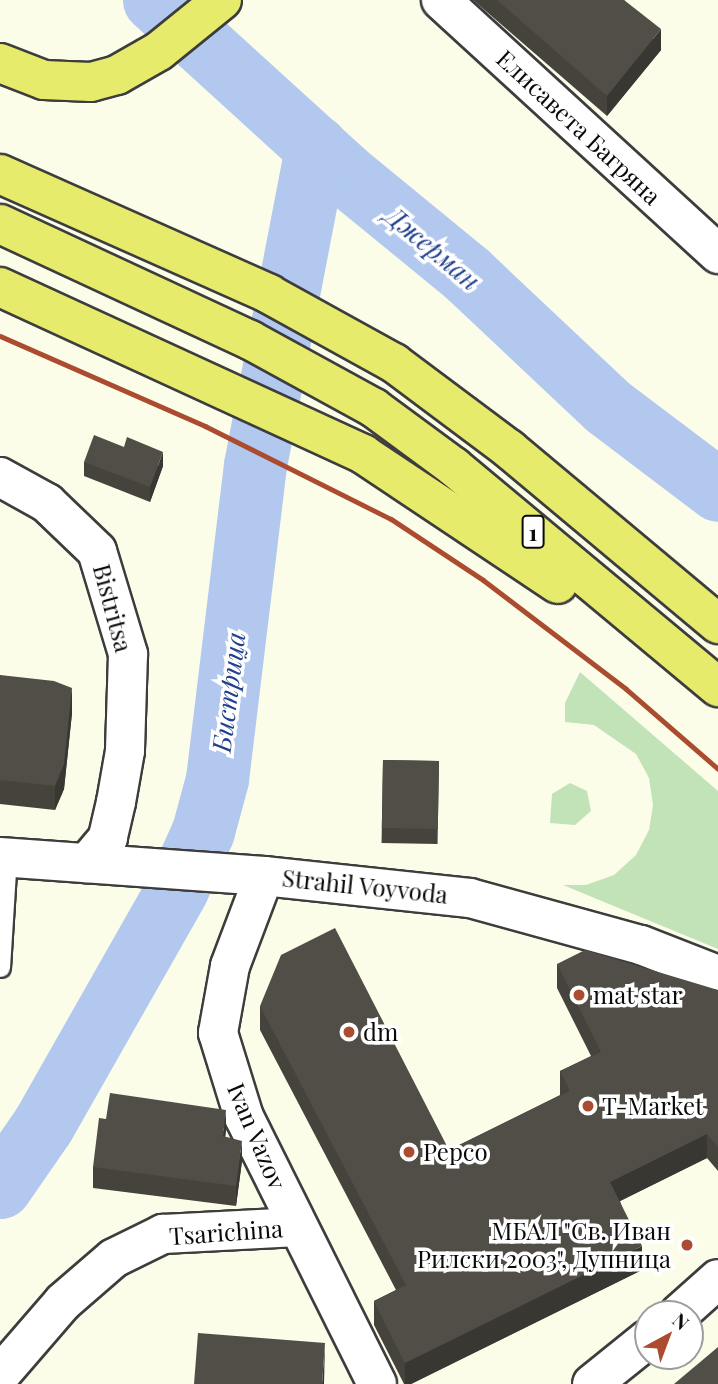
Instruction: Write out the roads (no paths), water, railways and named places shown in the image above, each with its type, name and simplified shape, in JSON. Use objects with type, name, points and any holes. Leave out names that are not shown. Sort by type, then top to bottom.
[{"type":"main road","points":[[0,63],[70,84],[117,75],[159,51],[222,0]]},
{"type":"main road","name":"1","points":[[0,174],[269,294],[359,342],[433,389],[718,624]]},
{"type":"main road","name":"1","points":[[0,224],[250,340],[339,388],[445,459],[718,688]]},
{"type":"main road","points":[[0,287],[332,438],[425,492],[521,557],[718,701]]},
{"type":"street","name":"Елисавета Багряна","points":[[441,0],[718,254]]},
{"type":"street","name":"Bistritsa","points":[[0,477],[47,503],[97,551],[128,654],[125,751],[104,865]]},
{"type":"street","name":"Strahil Voyvoda","points":[[4,857],[264,876],[499,903],[641,946],[718,975]]},
{"type":"street","name":"Ivan Vazov","points":[[264,876],[230,966],[218,1033],[244,1117],[377,1384]]},
{"type":"street","name":"Tsarichina","points":[[0,1375],[63,1302],[114,1258],[163,1234],[298,1227]]},
{"type":"street","points":[[695,1300],[718,1279]]},
{"type":"street","points":[[592,1384],[634,1350]]},
{"type":"lane","points":[[0,967],[4,857]]},
{"type":"waterway","name":"Джерман","points":[[154,0],[345,174],[467,274],[607,406],[718,490]]},
{"type":"waterway","name":"Бистрица","points":[[0,1187],[43,1125],[177,889],[203,831],[217,779],[255,465],[316,147]]},
{"type":"railway","points":[[0,336],[205,426],[391,519],[483,580],[626,689],[718,769]]},
{"type":"place","name":"mat star","points":[[579,995]]},
{"type":"place","name":"dm","points":[[349,1032]]},
{"type":"place","name":"T-Market","points":[[588,1106]]},
{"type":"place","name":"Pepco","points":[[409,1152]]},
{"type":"place","name":"МБАЛ \"Св. Иван Рилски 2003\", Дупница","points":[[687,1245]]}]
